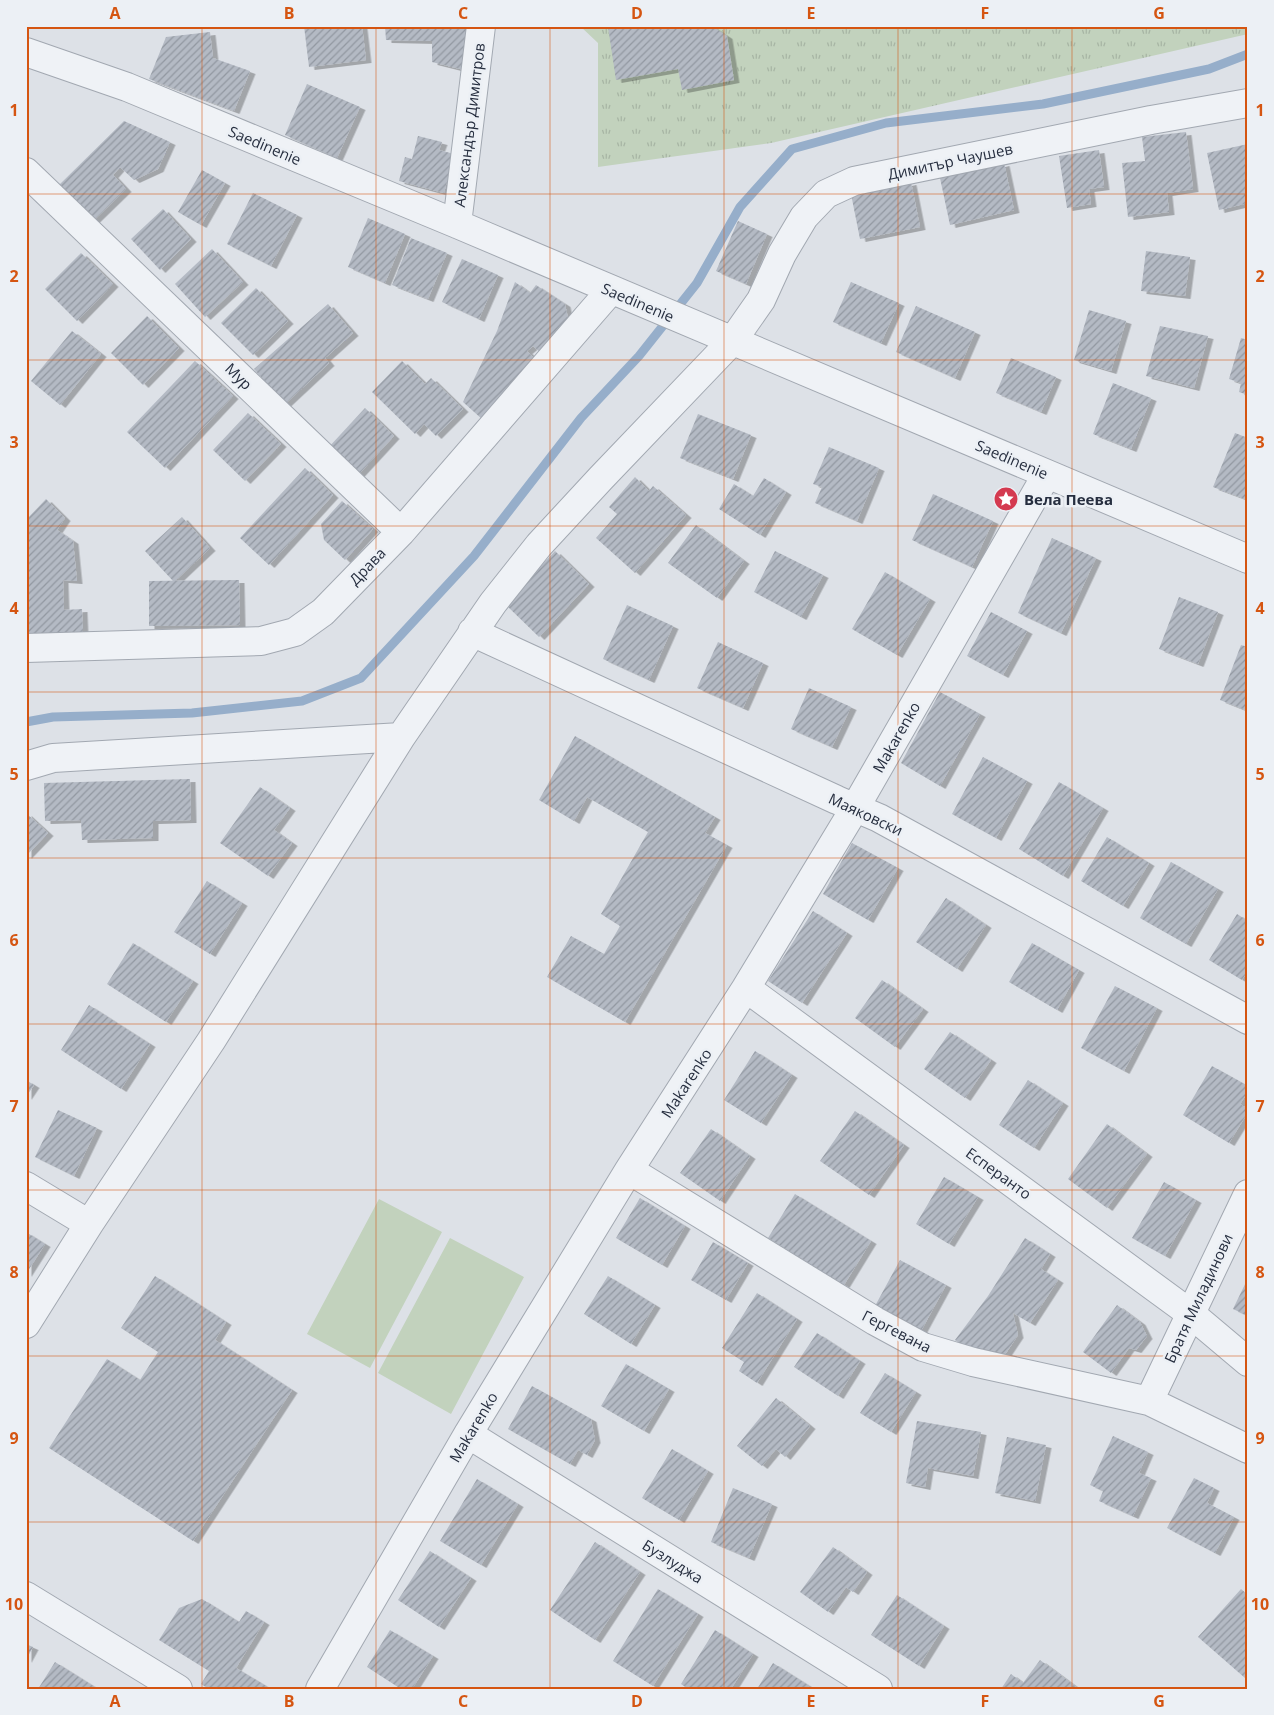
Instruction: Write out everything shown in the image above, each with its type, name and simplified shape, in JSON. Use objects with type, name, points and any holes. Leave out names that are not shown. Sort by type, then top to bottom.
[{"type":"street","name":"Александър Димитров","points":[[457,224],[481,26]]},
{"type":"street","name":"Saedinenie","points":[[31,61],[127,87],[457,224],[1248,558]]},
{"type":"street","name":"Димитър Чаушев","points":[[26,1324],[88,1224],[211,1041],[401,737],[472,632],[539,545],[733,340],[761,300],[782,254],[804,217],[826,194],[854,181],[1151,120],[1248,103]]},
{"type":"street","name":"Мур","points":[[26,172],[401,532]]},
{"type":"street","name":"Драва","points":[[26,648],[261,641],[295,632],[323,612],[401,532],[611,290]]},
{"type":"street","name":"Makarenko","points":[[320,1689],[468,1434],[629,1170],[746,988],[855,808],[1047,474]]},
{"type":"street","name":"Маяковски","points":[[472,632],[879,818],[1248,1020]]},
{"type":"street","points":[[26,766],[53,758],[401,737]]},
{"type":"street","name":"Есперанто","points":[[746,988],[1191,1314],[1248,1362]]},
{"type":"street","name":"Гергевана","points":[[629,1170],[875,1321],[923,1347],[973,1362],[1149,1401],[1248,1449]]},
{"type":"street","points":[[26,1186],[88,1224]]},
{"type":"street","name":"Братя Миладинови","points":[[1149,1401],[1248,1194]]},
{"type":"street","name":"Бузлуджа","points":[[468,1434],[878,1689]]},
{"type":"street","points":[[26,1596],[178,1689]]},
{"type":"green space","points":[[580,26],[1248,26],[1248,34],[771,143],[598,167],[598,43]]},
{"type":"green space","points":[[379,1199],[442,1232],[370,1368],[307,1334]]},
{"type":"green space","points":[[450,1238],[524,1277],[451,1414],[378,1373]]},
{"type":"building","points":[[304,26],[362,26],[366,60],[309,67]]},
{"type":"building","points":[[385,26],[470,26],[464,70],[432,62],[432,41],[386,40]]},
{"type":"building","points":[[712,26],[727,36],[734,80],[682,90],[678,69],[616,80],[608,27]]},
{"type":"building","points":[[210,32],[213,58],[250,71],[234,111],[149,79],[166,37]]},
{"type":"building","points":[[307,84],[360,107],[337,158],[285,135]]},
{"type":"building","points":[[124,121],[170,142],[158,169],[134,180],[120,167],[113,175],[126,189],[93,221],[58,186]]},
{"type":"building","points":[[1186,132],[1193,189],[1167,193],[1169,212],[1128,217],[1122,163],[1145,161],[1142,137]]},
{"type":"building","points":[[418,136],[442,142],[439,150],[454,154],[444,193],[399,181],[405,157],[412,159]]},
{"type":"building","points":[[1248,144],[1248,203],[1219,210],[1207,153]]},
{"type":"building","points":[[1099,150],[1104,187],[1089,189],[1091,204],[1067,208],[1059,156]]},
{"type":"building","points":[[1004,163],[1014,210],[950,225],[940,178]]},
{"type":"building","points":[[202,170],[225,183],[201,225],[178,212]]},
{"type":"building","points":[[911,182],[920,227],[860,239],[851,194]]},
{"type":"building","points":[[253,193],[297,215],[271,266],[227,244]]},
{"type":"building","points":[[163,209],[191,239],[160,270],[131,239]]},
{"type":"building","points":[[368,218],[405,234],[385,283],[348,267]]},
{"type":"building","points":[[738,221],[767,234],[746,284],[716,271]]},
{"type":"building","points":[[411,238],[447,253],[428,299],[392,285]]},
{"type":"building","points":[[212,249],[243,282],[205,317],[175,284]]},
{"type":"building","points":[[1146,251],[1190,257],[1185,296],[1141,291]]},
{"type":"building","points":[[81,253],[113,284],[77,321],[45,289]]},
{"type":"building","points":[[462,259],[498,275],[479,319],[442,302]]},
{"type":"building","points":[[515,282],[530,293],[536,285],[565,304],[569,323],[542,354],[533,346],[527,351],[537,361],[483,420],[463,402],[497,331]]},
{"type":"building","points":[[851,282],[899,303],[881,343],[833,322]]},
{"type":"building","points":[[256,288],[288,321],[253,355],[221,323]]},
{"type":"building","points":[[328,304],[353,333],[325,358],[329,363],[285,404],[254,369]]},
{"type":"building","points":[[916,306],[975,332],[955,378],[896,352]]},
{"type":"building","points":[[1089,310],[1126,321],[1111,371],[1074,360]]},
{"type":"building","points":[[147,316],[179,348],[143,385],[111,353]]},
{"type":"building","points":[[1160,326],[1208,336],[1194,388],[1146,376]]},
{"type":"building","points":[[72,331],[101,354],[60,405],[31,381]]},
{"type":"building","points":[[1241,338],[1248,340],[1248,395],[1239,392],[1241,383],[1229,379]]},
{"type":"building","points":[[1011,358],[1056,377],[1041,412],[996,393]]},
{"type":"building","points":[[195,361],[233,396],[165,468],[127,432]]},
{"type":"building","points":[[402,361],[425,384],[431,378],[463,409],[436,436],[424,424],[415,434],[372,392]]},
{"type":"building","points":[[1113,383],[1151,398],[1131,449],[1093,434]]},
{"type":"building","points":[[365,408],[394,436],[358,475],[328,448]]},
{"type":"building","points":[[248,413],[281,444],[245,481],[213,450]]},
{"type":"building","points":[[698,414],[751,435],[733,479],[680,458]]},
{"type":"building","points":[[1235,433],[1248,438],[1248,500],[1213,487]]},
{"type":"building","points":[[829,447],[879,468],[857,521],[815,503],[822,487],[813,484]]},
{"type":"building","points":[[305,468],[333,495],[269,565],[240,538]]},
{"type":"building","points":[[635,477],[649,491],[653,486],[686,515],[635,573],[596,538],[617,514],[609,507]]},
{"type":"building","points":[[764,478],[786,492],[760,535],[719,509],[734,484],[753,496]]},
{"type":"building","points":[[933,494],[993,521],[972,567],[912,540]]},
{"type":"building","points":[[46,499],[65,518],[57,530],[73,541],[77,581],[63,580],[64,610],[82,609],[83,633],[29,634],[28,581],[26,581],[26,520]]},
{"type":"building","points":[[342,501],[373,529],[345,560],[324,540],[321,524]]},
{"type":"building","points":[[182,517],[210,548],[174,582],[145,551]]},
{"type":"building","points":[[696,525],[744,561],[717,598],[668,563]]},
{"type":"building","points":[[1052,538],[1096,558],[1061,633],[1018,613]]},
{"type":"building","points":[[555,551],[589,584],[539,637],[505,604]]},
{"type":"building","points":[[775,551],[823,575],[801,617],[754,592]]},
{"type":"building","points":[[885,572],[930,599],[897,655],[852,629]]},
{"type":"building","points":[[239,580],[240,625],[149,626],[149,581]]},
{"type":"building","points":[[1179,597],[1218,612],[1198,664],[1159,649]]},
{"type":"building","points":[[627,605],[673,626],[649,680],[603,659]]},
{"type":"building","points":[[991,612],[1027,631],[1003,675],[967,656]]},
{"type":"building","points":[[718,642],[763,663],[743,708],[697,688]]},
{"type":"building","points":[[1241,645],[1248,647],[1248,711],[1220,700]]},
{"type":"building","points":[[809,688],[851,707],[832,747],[791,729]]},
{"type":"building","points":[[940,692],[980,714],[940,786],[901,763]]},
{"type":"building","points":[[575,736],[715,817],[705,833],[727,845],[625,1022],[547,977],[571,936],[604,954],[620,926],[601,914],[648,832],[587,797],[574,821],[539,800]]},
{"type":"building","points":[[983,757],[1027,781],[996,838],[952,814]]},
{"type":"building","points":[[190,779],[191,820],[153,821],[153,838],[82,840],[81,820],[45,821],[44,783]]},
{"type":"building","points":[[1059,782],[1103,808],[1063,876],[1019,849]]},
{"type":"building","points":[[260,787],[290,808],[274,830],[292,843],[268,876],[220,843]]},
{"type":"building","points":[[26,813],[48,833],[26,856]]},
{"type":"building","points":[[1107,837],[1149,863],[1123,906],[1081,881]]},
{"type":"building","points":[[852,843],[898,868],[868,920],[823,894]]},
{"type":"building","points":[[1171,862],[1218,889],[1186,944],[1140,918]]},
{"type":"building","points":[[207,881],[242,903],[210,954],[174,932]]},
{"type":"building","points":[[946,898],[986,925],[957,969],[916,942]]},
{"type":"building","points":[[813,911],[847,933],[802,1003],[768,981]]},
{"type":"building","points":[[1237,914],[1248,921],[1248,970],[1242,980],[1209,960]]},
{"type":"building","points":[[133,943],[193,981],[166,1022],[107,984]]},
{"type":"building","points":[[1032,943],[1079,970],[1057,1010],[1009,982]]},
{"type":"building","points":[[882,980],[923,1009],[895,1047],[855,1018]]},
{"type":"building","points":[[1115,986],[1157,1008],[1124,1071],[1081,1048]]},
{"type":"building","points":[[89,1005],[150,1044],[121,1089],[61,1050]]},
{"type":"building","points":[[950,1032],[991,1060],[965,1098],[924,1069]]},
{"type":"building","points":[[755,1051],[792,1075],[761,1123],[724,1100]]},
{"type":"building","points":[[1212,1066],[1248,1086],[1248,1092],[1240,1104],[1248,1109],[1248,1112],[1229,1143],[1183,1115]]},
{"type":"building","points":[[26,1080],[34,1085],[26,1097]]},
{"type":"building","points":[[1028,1080],[1063,1103],[1034,1148],[999,1125]]},
{"type":"building","points":[[58,1110],[97,1128],[74,1176],[35,1157]]},
{"type":"building","points":[[855,1111],[904,1145],[869,1195],[820,1161]]},
{"type":"building","points":[[1107,1124],[1147,1154],[1107,1208],[1068,1179]]},
{"type":"building","points":[[711,1129],[750,1156],[720,1201],[680,1173]]},
{"type":"building","points":[[944,1177],[978,1197],[949,1244],[916,1224]]},
{"type":"building","points":[[1164,1182],[1196,1200],[1165,1256],[1132,1238]]},
{"type":"building","points":[[795,1194],[871,1241],[844,1285],[768,1238]]},
{"type":"building","points":[[640,1198],[685,1226],[662,1265],[616,1238]]},
{"type":"building","points":[[26,1232],[45,1244],[26,1274]]},
{"type":"building","points":[[1025,1238],[1050,1254],[1041,1269],[1058,1280],[1030,1323],[1013,1313],[1018,1335],[1002,1359],[970,1351],[955,1340],[988,1296]]},
{"type":"building","points":[[713,1242],[748,1263],[726,1300],[691,1280]]},
{"type":"building","points":[[900,1260],[946,1285],[921,1331],[875,1306]]},
{"type":"building","points":[[155,1276],[226,1322],[215,1340],[292,1390],[193,1541],[49,1448],[107,1359],[140,1380],[158,1352],[121,1328]]},
{"type":"building","points":[[608,1276],[655,1305],[631,1344],[584,1314]]},
{"type":"building","points":[[1248,1278],[1248,1316],[1233,1309]]},
{"type":"building","points":[[757,1293],[797,1319],[757,1383],[739,1371],[744,1362],[722,1348]]},
{"type":"building","points":[[1117,1305],[1140,1322],[1147,1336],[1136,1350],[1129,1348],[1111,1373],[1083,1352]]},
{"type":"building","points":[[817,1333],[860,1361],[838,1396],[794,1367]]},
{"type":"building","points":[[626,1364],[669,1389],[644,1431],[601,1406]]},
{"type":"building","points":[[885,1373],[916,1392],[891,1432],[860,1413]]},
{"type":"building","points":[[532,1386],[591,1419],[595,1440],[587,1455],[578,1450],[570,1464],[508,1429]]},
{"type":"building","points":[[776,1398],[810,1426],[785,1457],[776,1449],[762,1466],[737,1446]]},
{"type":"building","points":[[917,1421],[981,1432],[973,1476],[928,1468],[925,1487],[906,1483]]},
{"type":"building","points":[[1113,1436],[1148,1452],[1139,1473],[1151,1478],[1133,1516],[1099,1501],[1103,1491],[1090,1485]]},
{"type":"building","points":[[1007,1437],[1046,1445],[1035,1501],[995,1493]]},
{"type":"building","points":[[672,1449],[708,1471],[679,1520],[642,1498]]},
{"type":"building","points":[[1194,1478],[1214,1488],[1207,1503],[1234,1517],[1215,1553],[1167,1528]]},
{"type":"building","points":[[477,1479],[518,1504],[481,1565],[440,1541]]},
{"type":"building","points":[[733,1488],[772,1504],[749,1558],[711,1542]]},
{"type":"building","points":[[595,1542],[640,1572],[595,1640],[550,1610]]},
{"type":"building","points":[[833,1547],[867,1572],[853,1592],[846,1587],[828,1612],[800,1592]]},
{"type":"building","points":[[430,1551],[471,1578],[439,1627],[398,1600]]},
{"type":"building","points":[[658,1589],[698,1614],[653,1686],[613,1661]]},
{"type":"building","points":[[1241,1589],[1248,1595],[1248,1676],[1245,1678],[1198,1637]]},
{"type":"building","points":[[897,1595],[944,1626],[919,1666],[871,1635]]},
{"type":"building","points":[[202,1599],[239,1622],[246,1611],[264,1622],[236,1668],[271,1689],[209,1689],[201,1684],[209,1671],[159,1640],[179,1608]]},
{"type":"building","points":[[390,1630],[433,1656],[412,1689],[401,1689],[367,1667]]},
{"type":"building","points":[[715,1630],[753,1654],[731,1689],[688,1689],[681,1684]]},
{"type":"building","points":[[26,1644],[33,1647],[26,1660]]},
{"type":"building","points":[[1040,1660],[1079,1689],[1001,1689],[1011,1674],[1023,1683]]},
{"type":"building","points":[[55,1662],[98,1689],[38,1689]]},
{"type":"building","points":[[773,1663],[811,1687],[810,1689],[757,1689]]},
{"type":"waterway","points":[[26,722],[53,717],[192,713],[302,701],[361,678],[474,556],[581,418],[639,356],[697,283],[740,207],[792,149],[886,123],[1043,104],[1209,69],[1248,54]]},
{"type":"place","name":"Вела Пеева","points":[[1006,499]]}]
